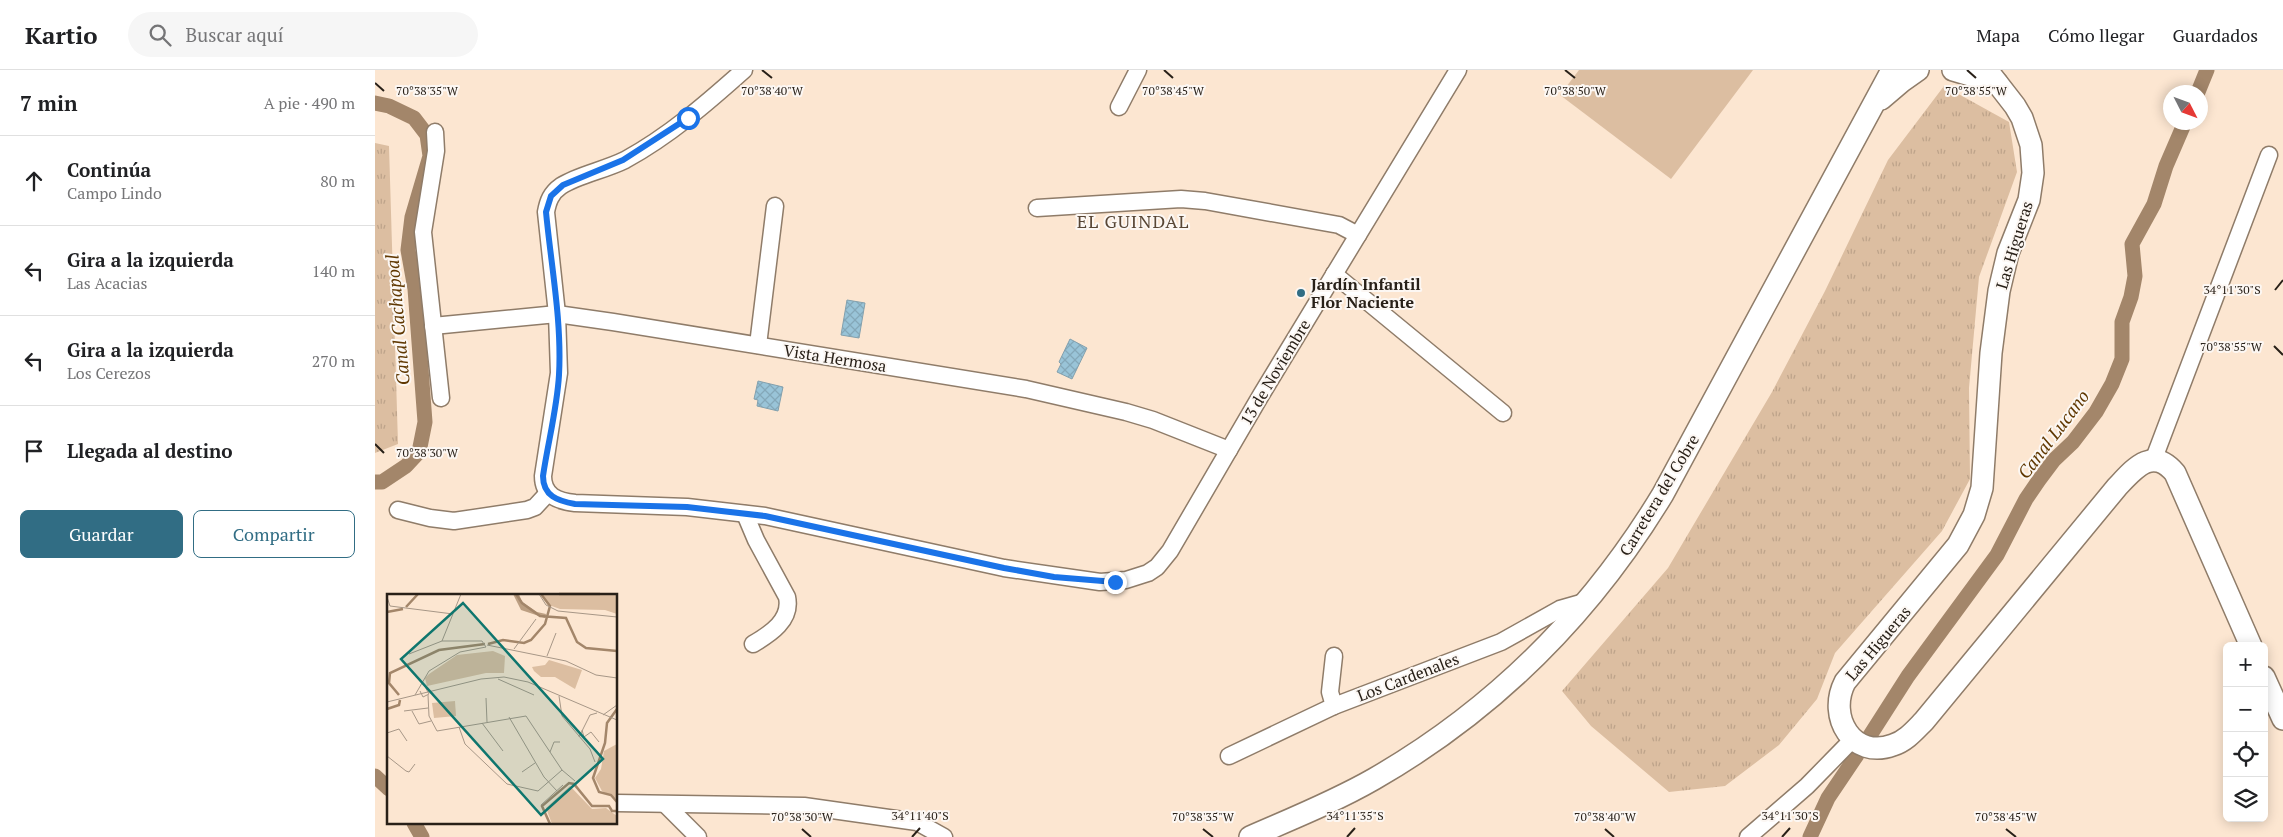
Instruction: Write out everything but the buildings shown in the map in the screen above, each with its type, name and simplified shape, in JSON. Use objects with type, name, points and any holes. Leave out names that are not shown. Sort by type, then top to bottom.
[{"type":"main road","points":[[1870,110],[1875,70]]},
{"type":"main road","name":"Carretera del Cobre","points":[[1250,837],[1351,791],[1394,767],[1436,740],[1476,710],[1521,671],[1588,601],[1625,553],[1663,494],[1891,70]]},
{"type":"main road","points":[[1870,110],[1901,82],[1918,70]]},
{"type":"main road","points":[[1953,70],[1992,77]]},
{"type":"main road","name":"Las Higueras","points":[[1853,739],[1842,725],[1839,716],[1841,690],[1958,545],[1974,515],[1982,488],[1991,353],[1999,291],[2008,253],[2029,200],[2033,172],[2031,145],[2022,118],[1992,77]]},
{"type":"main road","points":[[1853,739],[1869,746],[1886,747],[1902,741],[1914,731],[2117,487],[2137,466],[2153,461],[2165,464],[2175,473],[2249,642]]},
{"type":"main road","points":[[2268,684],[2280,705]]},
{"type":"street","points":[[398,510],[430,518],[461,521],[527,510],[535,507],[548,493],[544,485],[543,476],[558,388],[557,314],[546,212],[551,196],[563,185],[601,171],[644,148],[688,118],[744,70]]},
{"type":"street","points":[[1119,107],[1139,70]]},
{"type":"street","name":"13 de Noviembre","points":[[548,493],[558,501],[575,504],[660,505],[745,514],[1029,572],[1100,582],[1126,580],[1149,573],[1163,561],[1458,70]]},
{"type":"street","points":[[435,132],[435,151],[423,232],[441,398]]},
{"type":"street","points":[[2153,461],[2269,155]]},
{"type":"street","points":[[1037,208],[1181,199],[1339,225],[1358,235]]},
{"type":"street","points":[[758,345],[775,206]]},
{"type":"street","points":[[1334,274],[1503,413]]},
{"type":"street","name":"Vista Hermosa","points":[[433,326],[557,314],[758,345],[1065,397],[1153,420],[1229,450]]},
{"type":"street","points":[[745,514],[756,540],[787,597],[789,606],[783,620],[753,644]]},
{"type":"street","name":"Los Cardenales","points":[[1229,756],[1334,706],[1501,642],[1560,609],[1588,601]]},
{"type":"street","points":[[1334,656],[1329,692],[1334,706]]},
{"type":"street","points":[[1748,837],[1807,786],[1853,739]]},
{"type":"street","points":[[617,803],[805,806],[917,822],[945,837]]},
{"type":"street","points":[[666,805],[698,837]]},
{"type":"green space","points":[[1579,70],[1753,70],[1671,179],[1560,95]]},
{"type":"green space","points":[[1944,86],[2009,122],[2017,172],[1979,277],[1969,388],[1970,479],[1942,531],[1835,653],[1817,699],[1779,745],[1725,786],[1669,792],[1591,726],[1562,691],[1668,568],[1772,392],[1825,291],[1888,160]]},
{"type":"green space","points":[[375,143],[389,146],[398,444],[375,453]]},
{"type":"waterway","name":"Canal Lucano","points":[[2201,85],[2207,70]]},
{"type":"waterway","name":"Canal Cachapoal","points":[[375,103],[389,106],[414,118],[427,135],[430,156],[412,217],[408,250],[415,289],[425,422],[419,452],[406,466],[382,482],[375,482]]},
{"type":"waterway","name":"Canal Lucano","points":[[1869,737],[1908,676],[1997,555],[2026,499],[2039,480],[2054,460],[2073,442],[2096,412],[2112,384],[2122,359],[2122,322],[2131,297],[2135,276],[2132,244],[2154,204],[2166,166],[2182,130]]},
{"type":"waterway","name":"Canal Lucano","points":[[1810,837],[1828,798],[1857,755]]},
{"type":"waterway","name":"Canal Cachapoal","points":[[375,776],[387,787]]},
{"type":"waterway","name":"Canal Cachapoal","points":[[415,824],[422,837]]},
{"type":"place","name":"Jardín Infantil Flor Naciente","points":[[1301,293]]},
{"type":"district","name":"EL GUINDAL","points":[[1133,221]]},
{"type":"route","points":[[688,118],[623,160],[601,171],[563,185],[556,190],[547,203],[546,212],[557,314],[559,362],[558,388],[543,476],[545,489],[548,493],[558,501],[575,504],[687,507],[765,516],[1004,568],[1054,577],[1115,582]]}]
